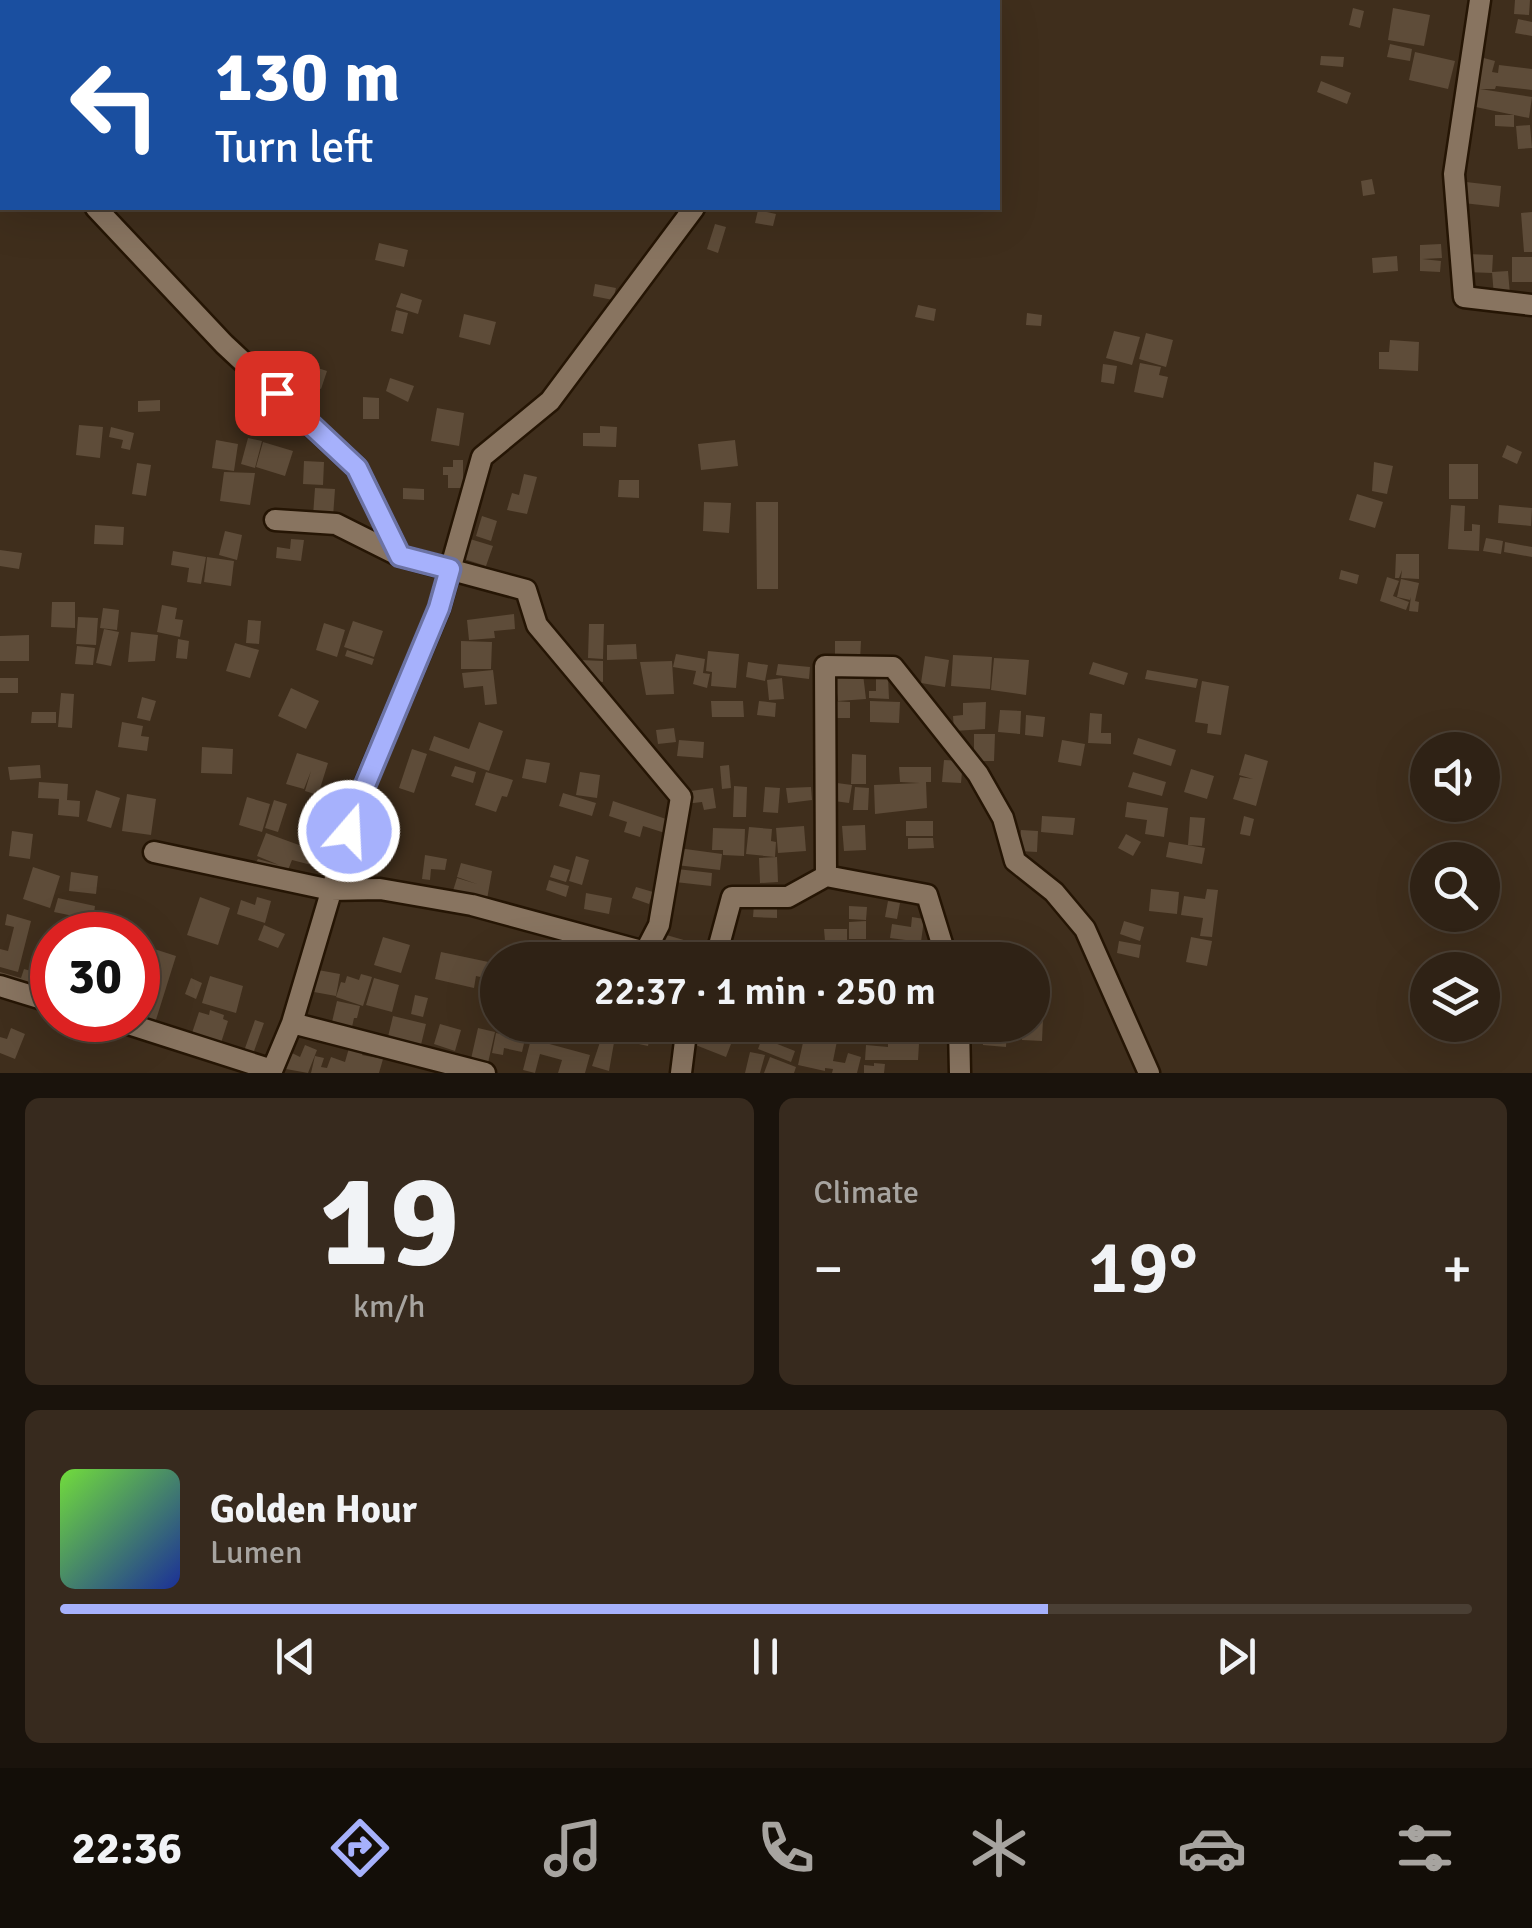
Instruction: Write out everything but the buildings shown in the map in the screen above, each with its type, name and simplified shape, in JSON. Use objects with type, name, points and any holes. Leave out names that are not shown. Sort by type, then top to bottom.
[{"type":"street","points":[[1480,0],[1454,174],[1464,297],[1532,305]]},
{"type":"street","points":[[98,210],[224,344],[357,468],[400,556]]},
{"type":"street","points":[[160,1035],[272,1072],[292,1023],[358,802],[439,608],[482,457],[550,402],[693,210]]},
{"type":"street","points":[[154,852],[331,890],[380,888],[472,905],[645,952],[659,926],[681,798],[538,625],[526,590],[400,556],[336,524],[275,520]]},
{"type":"street","points":[[826,876],[825,666],[894,667],[978,774],[1003,818],[1015,861],[1054,892],[1085,928],[1148,1073]]},
{"type":"street","points":[[719,942],[732,897],[788,897],[826,876],[927,895],[941,942]]},
{"type":"street","points":[[0,986],[30,995]]},
{"type":"street","points":[[292,1023],[484,1073]]},
{"type":"street","points":[[681,1073],[685,1042]]},
{"type":"street","points":[[959,1042],[960,1073]]},
{"type":"route","points":[[277,393],[357,468],[400,556],[450,569],[439,608],[349,831]]}]
